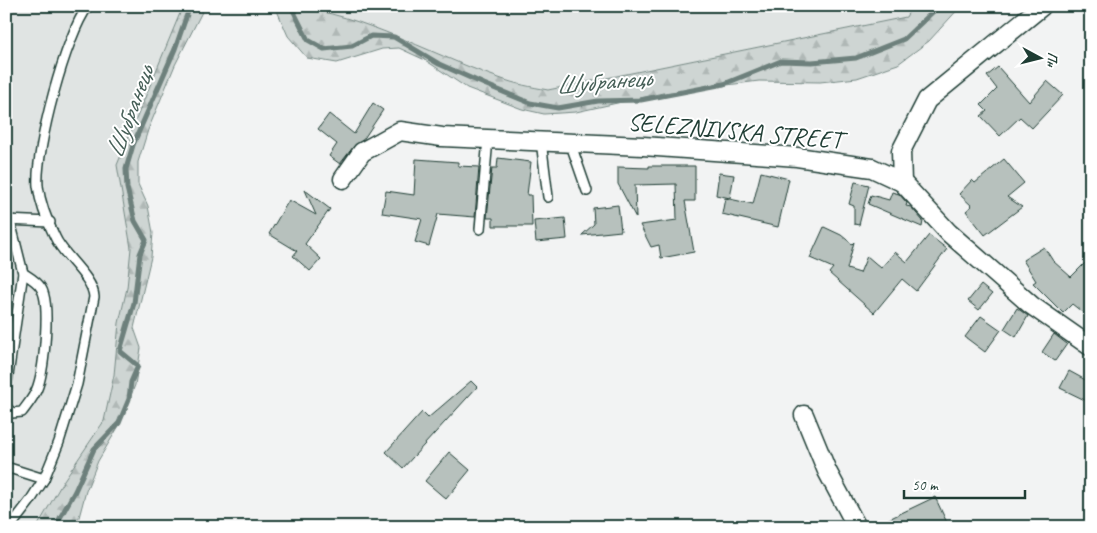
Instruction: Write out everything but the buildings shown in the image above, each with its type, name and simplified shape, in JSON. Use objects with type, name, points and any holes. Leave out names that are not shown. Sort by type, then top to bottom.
[{"type":"street","points":[[1042,6],[927,100],[901,151],[902,182],[949,233],[1031,305],[1091,347]]},
{"type":"street","name":"SELEZNIVSKA STREET","points":[[343,179],[362,152],[400,131],[442,137],[570,142],[797,157],[872,168],[902,182]]},
{"type":"street","points":[[804,415],[827,471],[857,527]]},
{"type":"lane","points":[[10,527],[44,479],[59,442],[77,384],[94,297],[92,287],[55,238],[38,186],[41,145],[48,114],[76,28],[88,6]]},
{"type":"lane","points":[[480,229],[488,139]]},
{"type":"lane","points":[[541,141],[548,197]]},
{"type":"lane","points":[[570,142],[588,191]]},
{"type":"lane","points":[[6,389],[23,273],[8,220],[50,222]]},
{"type":"lane","points":[[6,407],[12,413],[22,412],[31,400],[38,386],[43,352],[46,305],[41,288],[23,273]]},
{"type":"lane","points":[[6,468],[44,479]]},
{"type":"shaded area","points":[[6,6],[183,6],[117,165],[131,248],[127,288],[119,323],[114,375],[104,421],[64,480],[37,527],[6,527]]},
{"type":"shaded area","points":[[301,6],[912,6],[906,17],[548,90],[500,79],[372,27]]},
{"type":"green space","points":[[183,6],[205,6],[175,65],[148,130],[138,162],[138,184],[148,206],[153,233],[151,257],[134,328],[141,348],[135,385],[120,424],[98,461],[86,491],[78,521],[82,527],[37,527],[64,480],[104,421],[114,375],[119,323],[127,288],[131,248],[117,165]]},
{"type":"green space","points":[[275,6],[303,8],[360,22],[499,78],[517,84],[548,90],[906,17],[912,6],[961,6],[929,41],[898,64],[857,78],[820,82],[759,81],[663,93],[576,112],[544,114],[522,109],[467,88],[425,60],[399,48],[382,49],[337,63],[307,58],[288,36]]},
{"type":"waterway","name":"Шубранець","points":[[55,527],[75,491],[94,449],[119,423],[129,399],[131,382],[138,366],[120,351],[134,303],[140,254],[146,240],[135,221],[127,188],[126,169],[133,145],[175,49],[190,6]]},
{"type":"waterway","name":"Шубранець","points":[[291,6],[308,40],[324,49],[352,46],[371,36],[394,37],[439,64],[484,84],[530,103],[558,108],[598,101],[641,100],[724,84],[781,61],[812,62],[856,58],[904,39],[939,6]]}]
